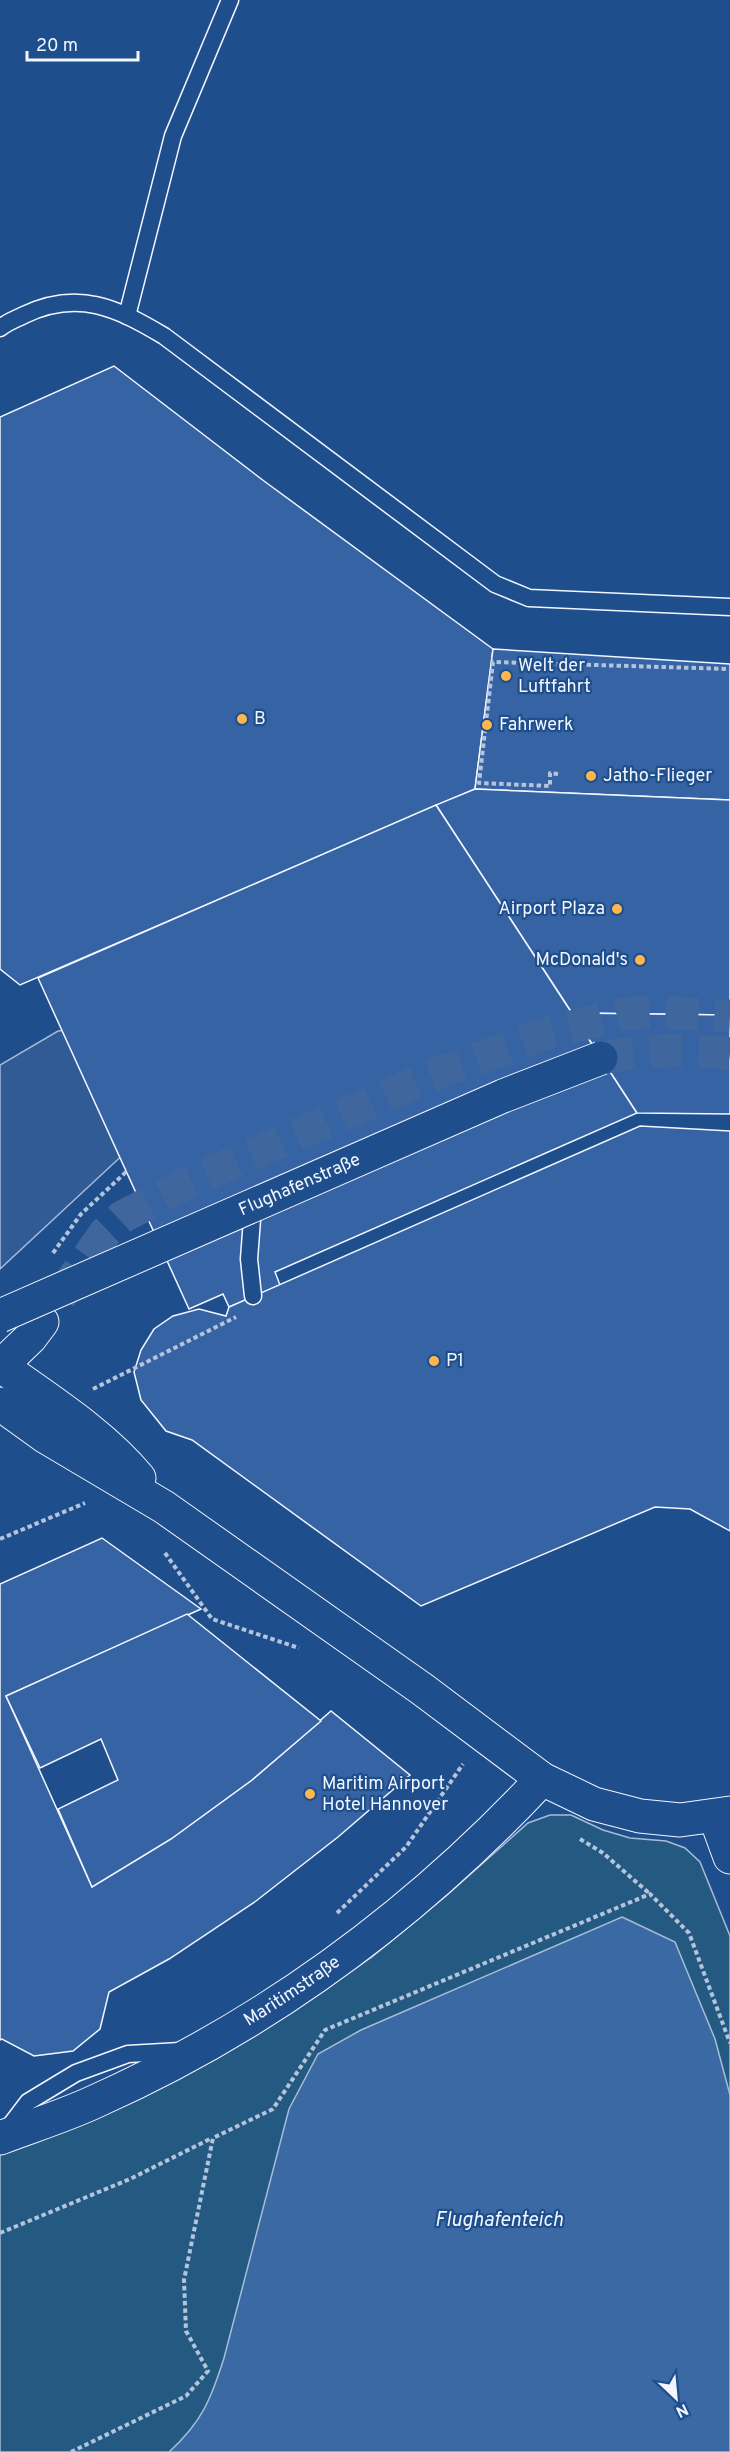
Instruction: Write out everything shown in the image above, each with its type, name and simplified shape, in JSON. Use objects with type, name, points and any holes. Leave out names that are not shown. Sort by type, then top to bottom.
[{"type":"street","name":"Flughafenstraße","points":[[0,1316],[503,1096],[601,1058]]},
{"type":"street","points":[[42,1322],[30,1338],[0,1366],[65,1412],[126,1462],[164,1507]]},
{"type":"street","points":[[0,1404],[46,1437],[164,1507],[422,1689],[542,1779],[594,1804],[640,1816],[680,1820],[723,1815],[730,1857]]},
{"type":"street","name":"Maritimstraße","points":[[0,2138],[93,2103],[196,2051],[288,1995],[365,1942],[422,1896],[508,1816],[542,1779]]},
{"type":"lane","points":[[127,316],[173,136],[230,0]]},
{"type":"lane","points":[[0,328],[38,309],[75,301],[106,307],[127,316],[164,336],[495,584],[529,598],[730,607]]},
{"type":"lane","points":[[253,1206],[249,1259],[253,1296]]},
{"type":"path","points":[[558,774],[550,773],[550,786],[479,783],[493,662],[730,669]]},
{"type":"path","points":[[51,1256],[81,1214],[126,1172]]},
{"type":"path","points":[[86,1393],[238,1316]]},
{"type":"path","points":[[0,1539],[87,1502]]},
{"type":"path","points":[[335,1915],[406,1846],[467,1758]]},
{"type":"path","points":[[576,1836],[603,1853],[650,1894],[689,1933],[730,2043]]},
{"type":"path","points":[[0,2233],[130,2179],[273,2109],[325,2030],[650,1894]]},
{"type":"path","points":[[71,2452],[186,2396],[208,2372],[186,2331],[184,2280],[213,2138]]},
{"type":"shaded area","points":[[145,1021],[142,1137],[0,1269],[0,1065],[58,1031]]},
{"type":"shaded area","name":"Flughafenteich","points":[[550,1815],[571,1815],[603,1830],[630,1838],[666,1841],[685,1848],[700,1862],[730,1936],[730,2452],[0,2452],[0,2155],[57,2133],[292,2011],[372,1957],[446,1896],[528,1823]]},
{"type":"water","name":"Flughafenteich","points":[[622,1917],[675,1942],[715,2039],[730,2095],[730,2452],[169,2452],[197,2420],[215,2386],[289,2109],[318,2054],[361,2030]]},
{"type":"building","name":"B","points":[[114,366],[264,481],[493,649],[475,789],[20,985],[0,969],[0,417]]},
{"type":"building","points":[[493,649],[730,664],[730,800],[475,789]]},
{"type":"building","name":"Airport Plaza","points":[[475,789],[730,800],[730,1015],[572,1013],[436,805]]},
{"type":"building","points":[[436,805],[637,1113],[275,1272],[280,1285],[265,1292],[229,1307],[223,1294],[189,1309],[38,978]]},
{"type":"building","points":[[572,1013],[730,1015],[730,1114],[637,1113]]},
{"type":"building","name":"P1","points":[[640,1126],[730,1131],[730,1531],[690,1509],[655,1507],[421,1606],[192,1440],[166,1431],[141,1400],[134,1372],[141,1350],[154,1329],[173,1316],[199,1309],[226,1316],[229,1307]]},
{"type":"building","name":"Maritim Airport Hotel Hannover","points":[[102,1538],[201,1609],[6,1696],[92,1887],[171,1839],[252,1780],[331,1711],[410,1775],[338,1837],[256,1901],[169,1959],[109,1992],[100,2029],[73,2051],[34,2056],[0,2040],[0,1584]]},
{"type":"building","points":[[187,1614],[321,1721],[252,1780],[171,1839],[92,1887],[58,1809],[118,1780],[101,1739],[40,1768],[6,1696]]},
{"type":"tunnel","points":[[60,1297],[105,1233],[122,1217],[187,1183],[438,1073],[551,1032],[623,1014],[654,1012],[730,1016]]},
{"type":"tunnel","points":[[601,1058],[665,1051],[730,1054]]},
{"type":"place","name":"Welt der Luftfahrt","points":[[506,676]]},
{"type":"place","name":"B","points":[[242,719]]},
{"type":"place","name":"Fahrwerk","points":[[487,725]]},
{"type":"place","name":"Jatho-Flieger","points":[[591,776]]},
{"type":"place","name":"Airport Plaza","points":[[617,909]]},
{"type":"place","name":"McDonald's","points":[[640,960]]},
{"type":"place","name":"P1","points":[[434,1361]]},
{"type":"place","name":"Maritim Airport Hotel Hannover","points":[[310,1794]]}]
